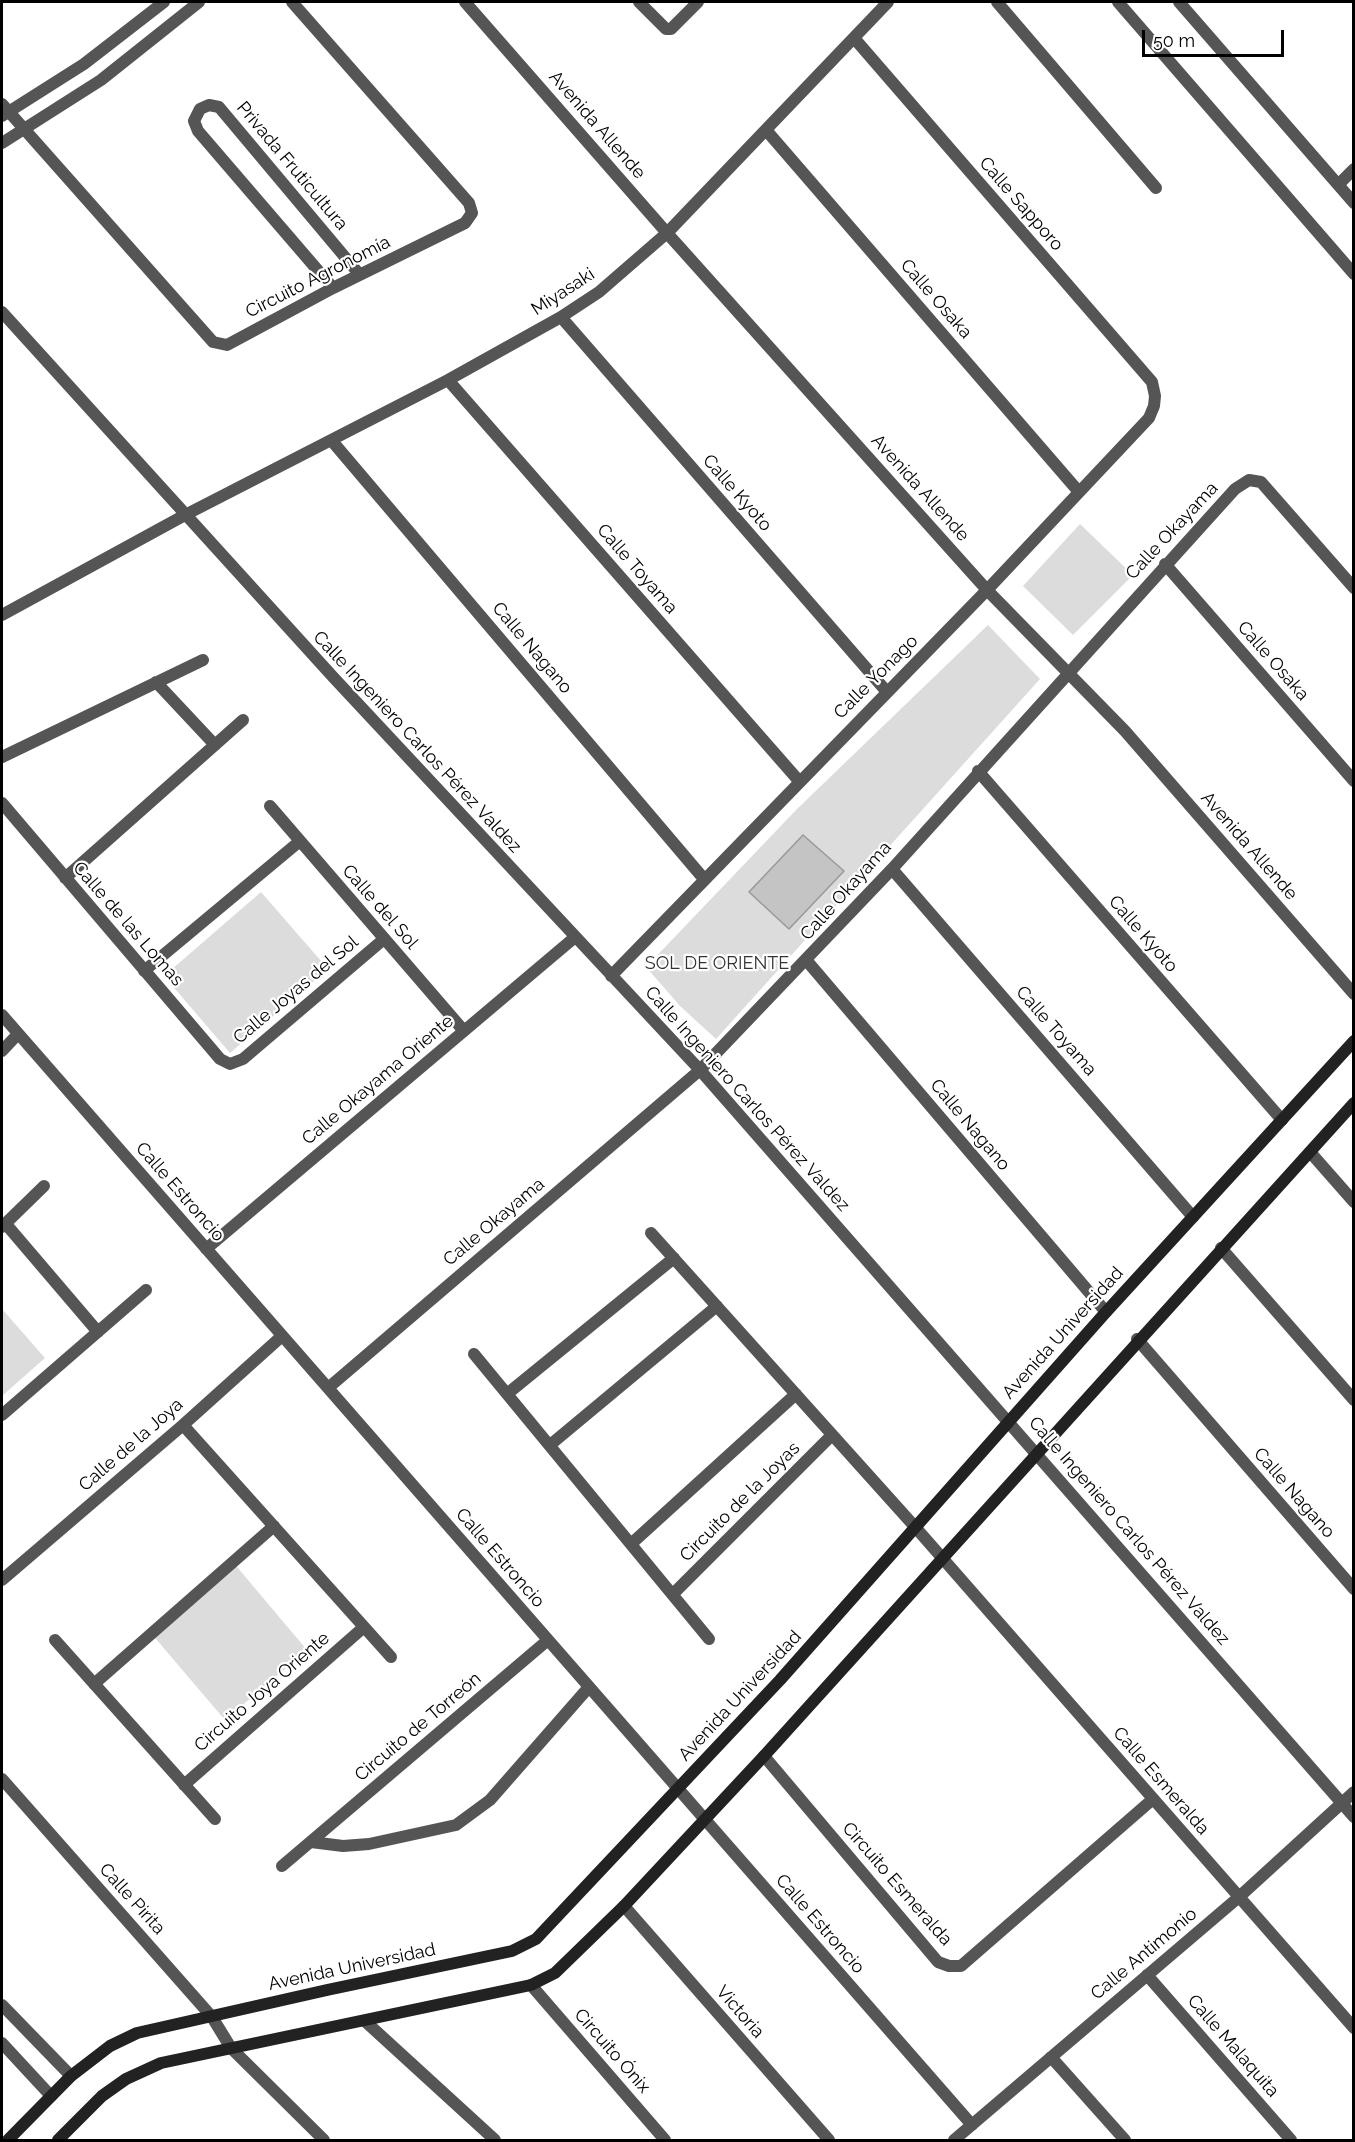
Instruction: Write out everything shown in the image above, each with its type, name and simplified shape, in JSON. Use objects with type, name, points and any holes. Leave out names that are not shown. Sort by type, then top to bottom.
[{"type":"main road","name":"Avenida Universidad","points":[[8,2140],[71,2076],[110,2046],[137,2033],[327,1989],[512,1951],[536,1939],[551,1926],[678,1789],[916,1528],[1106,1312],[1353,1041]]},
{"type":"main road","points":[[58,2140],[102,2096],[126,2079],[160,2063],[366,2022],[531,1985],[555,1973],[624,1906],[764,1756],[1137,1339],[1353,1103]]},
{"type":"street","points":[[4,111],[84,64],[164,2]]},
{"type":"street","points":[[2,143],[25,131],[101,80],[199,2]]},
{"type":"street","name":"Circuito Agronomía","points":[[4,111],[25,131],[213,342],[219,346],[227,345],[360,274],[465,223],[472,213],[470,203],[292,2]]},
{"type":"street","name":"Avenida Allende","points":[[465,2],[667,233],[987,590],[1125,731],[1353,994]]},
{"type":"street","points":[[639,2],[666,29],[671,29],[698,2]]},
{"type":"street","name":"Miyasaki","points":[[2,615],[185,515],[448,380],[561,317],[616,279],[667,233],[888,2]]},
{"type":"street","points":[[997,2],[1156,188]]},
{"type":"street","points":[[1118,2],[1353,274]]},
{"type":"street","points":[[1179,2],[1339,184],[1353,203]]},
{"type":"street","name":"Calle Sapporo","points":[[854,38],[1152,382],[1155,396]]},
{"type":"street","name":"Privada Fruticultura","points":[[333,288],[198,131],[194,121],[200,109],[209,105],[219,108],[360,274]]},
{"type":"street","name":"Calle Osaka","points":[[766,130],[1079,492]]},
{"type":"street","points":[[1339,184],[1353,168]]},
{"type":"street","name":"Calle Ingeniero Carlos Pérez Valdez","points":[[2,312],[185,515],[574,938],[700,1070],[1353,1817]]},
{"type":"street","name":"Calle Kyoto","points":[[561,317],[887,692]]},
{"type":"street","name":"Calle Toyama","points":[[448,380],[799,781]]},
{"type":"street","name":"Calle Yonago","points":[[611,976],[987,590],[1149,418],[1155,396]]},
{"type":"street","name":"Calle Nagano","points":[[332,441],[704,879]]},
{"type":"street","name":"Calle Okayama","points":[[328,1388],[700,1070],[807,961],[892,869],[978,771],[1235,489],[1249,480],[1262,482],[1353,588]]},
{"type":"street","name":"Calle Osaka","points":[[1165,564],[1353,781]]},
{"type":"street","points":[[2,757],[203,660]]},
{"type":"street","points":[[156,682],[215,745]]},
{"type":"street","points":[[65,878],[243,720]]},
{"type":"street","name":"Calle Kyoto","points":[[978,771],[1282,1120]]},
{"type":"street","name":"Calle de las Lomas","points":[[2,803],[220,1059],[230,1064]]},
{"type":"street","name":"Calle del Sol","points":[[270,806],[464,1031]]},
{"type":"street","points":[[144,971],[300,841]]},
{"type":"street","name":"Calle Toyama","points":[[892,869],[1193,1217]]},
{"type":"street","name":"Calle Okayama Oriente","points":[[206,1249],[574,938]]},
{"type":"street","name":"Calle Joyas del Sol","points":[[230,1064],[243,1059],[384,939]]},
{"type":"street","name":"Calle Nagano","points":[[807,961],[1106,1312]]},
{"type":"street","name":"Calle Estroncio","points":[[2,1015],[972,2125]]},
{"type":"street","points":[[2,1051],[18,1034]]},
{"type":"street","points":[[1310,1152],[1353,1202]]},
{"type":"street","points":[[44,1186],[3,1225],[98,1332]]},
{"type":"street","points":[[651,1233],[942,1557]]},
{"type":"street","points":[[1221,1248],[1353,1400]]},
{"type":"street","points":[[507,1394],[674,1258]]},
{"type":"street","points":[[2,1415],[146,1290]]},
{"type":"street","points":[[550,1445],[717,1306]]},
{"type":"street","name":"Calle de la Joya","points":[[3,1577],[183,1425],[282,1336]]},
{"type":"street","name":"Calle Nagano","points":[[1137,1339],[1353,1589]]},
{"type":"street","points":[[474,1354],[709,1639]]},
{"type":"street","points":[[630,1544],[796,1394]]},
{"type":"street","points":[[183,1425],[391,1657]]},
{"type":"street","name":"Circuito de la Joyas","points":[[672,1594],[832,1435]]},
{"type":"street","points":[[94,1684],[274,1526]]},
{"type":"street","name":"Calle Esmeralda","points":[[942,1557],[1353,2028]]},
{"type":"street","name":"Circuito Joya Oriente","points":[[184,1785],[364,1627]]},
{"type":"street","points":[[55,1640],[215,1819]]},
{"type":"street","name":"Circuito de Torreón","points":[[282,1866],[548,1640]]},
{"type":"street","points":[[311,1842],[343,1846],[369,1844],[456,1825],[490,1800],[589,1687]]},
{"type":"street","name":"Circuito Esmeralda","points":[[764,1756],[938,1962],[950,1966],[961,1966],[1153,1799]]},
{"type":"street","name":"Calle Pirita","points":[[2,1779],[212,2017],[231,2048],[324,2140]]},
{"type":"street","name":"Calle Antimonio","points":[[958,2139],[1239,1897],[1353,1792]]},
{"type":"street","name":"Victoria","points":[[624,1906],[829,2140]]},
{"type":"street","name":"Calle Malaquita","points":[[1147,1975],[1291,2140]]},
{"type":"street","name":"Circuito Ónix","points":[[531,1985],[666,2140]]},
{"type":"street","points":[[2,2005],[71,2076]]},
{"type":"street","points":[[366,2022],[495,2140]]},
{"type":"street","points":[[2,2043],[51,2096]]},
{"type":"street","points":[[1051,2057],[1125,2140]]},
{"type":"green space","points":[[1080,524],[1133,575],[1073,635],[1023,586]]},
{"type":"green space","name":"SOL DE ORIENTE","points":[[988,625],[1040,679],[716,1039],[680,1006],[646,967],[797,809]]},
{"type":"green space","points":[[261,892],[328,969],[230,1053],[164,976]]},
{"type":"green space","points":[[2,1309],[45,1358],[2,1396]]},
{"type":"green space","points":[[232,1561],[307,1650],[225,1720],[150,1632]]},
{"type":"building","points":[[803,835],[844,871],[789,929],[749,892]]}]
